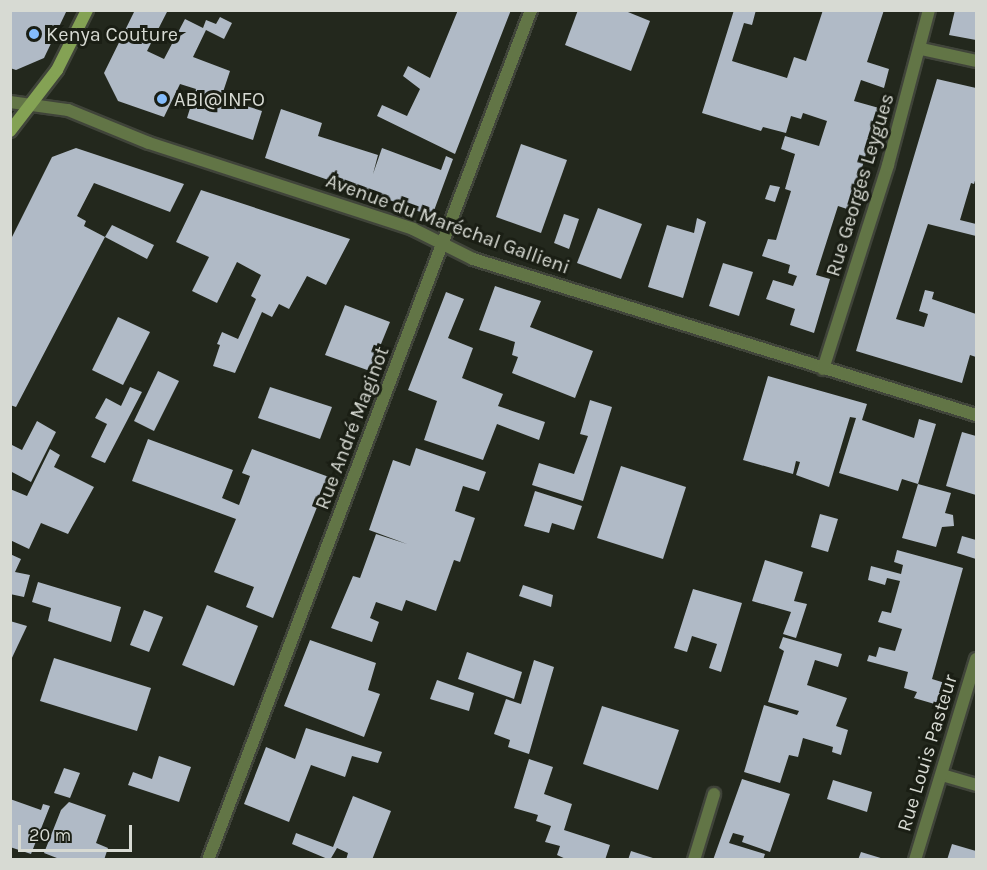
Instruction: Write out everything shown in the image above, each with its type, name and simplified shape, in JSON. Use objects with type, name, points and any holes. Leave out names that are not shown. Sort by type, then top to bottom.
[{"type":"street","points":[[10,131],[28,104],[57,70],[87,10]]},
{"type":"street","name":"Rue André Maginot","points":[[208,860],[531,10]]},
{"type":"street","name":"Rue Georges Leygues","points":[[823,369],[921,49],[929,10]]},
{"type":"street","points":[[921,49],[976,61]]},
{"type":"street","name":"Avenue du Maréchal Gallieni","points":[[10,102],[68,110],[149,143],[413,229],[473,259],[976,415]]},
{"type":"street","name":"Rue Louis Pasteur","points":[[915,860],[976,658]]},
{"type":"street","points":[[942,775],[976,785]]},
{"type":"street","points":[[694,860],[714,794]]},
{"type":"building","points":[[11,10],[67,10],[44,58],[16,70],[10,68]]},
{"type":"building","points":[[135,10],[168,10],[147,51],[164,59],[185,19],[203,28],[206,20],[216,24],[220,17],[232,23],[224,39],[206,30],[193,57],[230,71],[221,98],[262,111],[253,140],[187,118],[196,89],[180,84],[164,117],[118,101],[104,73]]},
{"type":"building","points":[[458,10],[511,10],[455,154],[377,116],[382,105],[407,116],[420,89],[403,76],[408,66],[430,78]]},
{"type":"building","points":[[578,10],[623,10],[650,21],[631,71],[565,45]]},
{"type":"building","points":[[734,10],[756,10],[752,25],[744,23],[732,61],[787,78],[794,57],[806,61],[823,10],[884,10],[867,62],[889,69],[884,88],[861,80],[854,101],[879,108],[850,210],[838,206],[816,275],[830,279],[814,333],[790,325],[795,309],[766,299],[773,280],[793,286],[797,276],[788,273],[790,265],[762,256],[768,239],[776,240],[791,191],[785,189],[795,154],[781,149],[785,136],[819,146],[827,121],[803,113],[801,119],[791,116],[786,133],[763,127],[761,131],[702,113]]},
{"type":"building","points":[[955,10],[976,10],[976,40],[949,35]]},
{"type":"building","points":[[937,79],[976,88],[976,177],[974,184],[971,183],[960,220],[976,224],[976,236],[928,224],[896,319],[924,327],[928,314],[919,311],[925,290],[934,292],[932,299],[976,314],[976,357],[970,355],[962,383],[856,351]]},
{"type":"building","points":[[281,109],[322,123],[318,136],[378,155],[373,174],[382,148],[441,170],[446,156],[453,159],[432,216],[265,158]]},
{"type":"building","points":[[521,144],[567,160],[541,233],[496,217]]},
{"type":"building","points":[[76,148],[184,184],[170,212],[94,183],[77,216],[86,221],[84,226],[105,237],[16,407],[10,405],[10,241],[52,157]]},
{"type":"building","points":[[770,185],[780,187],[775,202],[765,199]]},
{"type":"building","points":[[201,190],[350,239],[326,285],[307,276],[289,309],[279,304],[272,317],[262,312],[235,373],[213,366],[220,345],[217,344],[222,332],[238,339],[256,299],[251,296],[261,275],[237,262],[217,303],[192,291],[209,257],[176,242]]},
{"type":"building","points":[[598,208],[642,224],[621,279],[577,263]]},
{"type":"building","points":[[564,214],[579,219],[569,249],[554,243]]},
{"type":"building","points":[[697,218],[706,222],[683,298],[648,287],[667,225],[694,233]]},
{"type":"building","points":[[112,225],[154,245],[147,259],[105,237]]},
{"type":"building","points":[[723,263],[753,272],[739,316],[709,306]]},
{"type":"building","points":[[495,286],[541,301],[530,327],[593,351],[575,398],[512,373],[518,357],[512,355],[515,342],[479,330]]},
{"type":"building","points":[[446,292],[464,299],[448,338],[473,348],[462,378],[503,394],[498,406],[545,422],[539,440],[497,424],[483,460],[424,440],[437,401],[408,390]]},
{"type":"building","points":[[345,305],[390,322],[370,371],[325,355]]},
{"type":"building","points":[[118,317],[150,332],[123,385],[92,370]]},
{"type":"building","points":[[158,371],[179,381],[154,431],[134,421]]},
{"type":"building","points":[[768,376],[867,404],[862,420],[914,438],[919,419],[936,424],[918,484],[902,479],[898,491],[839,473],[856,418],[850,417],[829,487],[796,475],[800,462],[796,461],[793,474],[743,460]]},
{"type":"building","points":[[130,387],[142,392],[105,463],[91,457],[107,424],[95,418],[106,398],[121,406]]},
{"type":"building","points":[[270,387],[332,407],[320,439],[258,418]]},
{"type":"building","points":[[590,400],[612,407],[583,501],[532,485],[539,463],[574,474],[588,436],[580,434]]},
{"type":"building","points":[[37,421],[56,432],[31,482],[10,471],[10,444],[22,450]]},
{"type":"building","points":[[962,432],[976,436],[976,495],[946,486]]},
{"type":"building","points":[[148,439],[233,470],[222,498],[239,505],[250,476],[242,473],[252,449],[329,477],[273,618],[246,607],[254,587],[214,572],[236,519],[132,481]]},
{"type":"building","points":[[416,448],[486,472],[479,491],[463,486],[455,511],[475,518],[460,562],[454,560],[436,611],[406,600],[402,611],[376,602],[370,618],[379,622],[372,642],[331,628],[353,576],[360,578],[376,534],[407,544],[369,530],[393,460],[410,466]]},
{"type":"building","points":[[50,449],[60,455],[54,467],[94,487],[68,534],[41,523],[29,549],[10,540],[10,489],[27,496]]},
{"type":"building","points":[[621,466],[686,487],[663,559],[597,538]]},
{"type":"building","points":[[918,484],[951,493],[945,513],[953,515],[954,526],[942,527],[936,547],[902,538]]},
{"type":"building","points":[[535,491],[582,506],[574,530],[552,523],[549,533],[524,526]]},
{"type":"building","points":[[820,514],[838,519],[828,552],[811,547]]},
{"type":"building","points":[[962,536],[976,540],[976,559],[957,553]]},
{"type":"building","points":[[897,550],[963,568],[932,679],[945,683],[938,705],[914,698],[917,692],[904,688],[908,672],[867,661],[869,655],[876,657],[879,647],[895,651],[902,629],[878,622],[882,611],[891,613],[900,581],[887,578],[885,585],[868,580],[871,566],[901,574],[903,565],[894,562]]},
{"type":"building","points":[[10,554],[21,559],[15,572],[30,575],[24,597],[10,594]]},
{"type":"building","points":[[765,560],[803,572],[794,601],[807,604],[796,638],[783,634],[791,612],[752,601]]},
{"type":"building","points":[[38,582],[121,607],[111,642],[48,621],[51,608],[32,602]]},
{"type":"building","points":[[523,585],[553,595],[551,607],[519,596]]},
{"type":"building","points":[[693,589],[742,603],[721,672],[709,668],[717,644],[692,636],[687,652],[674,648]]},
{"type":"building","points":[[207,605],[258,626],[234,686],[182,665]]},
{"type":"building","points":[[144,610],[163,617],[149,652],[130,645]]},
{"type":"building","points":[[10,621],[27,626],[10,662]]},
{"type":"building","points":[[783,637],[842,654],[838,667],[815,660],[807,685],[847,698],[836,726],[848,730],[841,755],[832,752],[833,747],[803,738],[798,757],[789,755],[780,783],[744,772],[764,705],[797,715],[799,711],[768,702],[784,651],[779,648]]},
{"type":"building","points":[[310,640],[376,663],[368,690],[380,694],[364,737],[284,706]]},
{"type":"building","points":[[467,652],[522,672],[514,699],[458,679]]},
{"type":"building","points":[[54,658],[151,688],[137,731],[40,701]]},
{"type":"building","points":[[534,660],[554,667],[529,754],[508,747],[510,740],[494,734],[506,699],[521,704]]},
{"type":"building","points":[[437,680],[474,693],[469,711],[430,699]]},
{"type":"building","points":[[602,706],[679,730],[658,790],[583,764]]},
{"type":"building","points":[[306,728],[382,752],[378,763],[352,756],[345,777],[311,765],[289,822],[244,804],[266,747],[295,759]]},
{"type":"building","points":[[159,756],[191,767],[179,802],[128,785],[133,772],[152,779]]},
{"type":"building","points":[[529,759],[553,767],[544,794],[572,804],[564,830],[610,845],[605,860],[568,860],[557,855],[560,846],[545,842],[551,826],[536,821],[538,815],[514,808]]},
{"type":"building","points":[[64,768],[80,773],[70,798],[54,793]]},
{"type":"building","points":[[742,779],[790,794],[770,852],[742,842],[744,836],[733,833],[729,843],[765,854],[763,860],[713,860]]},
{"type":"building","points":[[833,780],[872,792],[867,812],[827,799]]},
{"type":"building","points":[[353,796],[391,811],[372,860],[346,860],[348,853],[337,848],[330,860],[292,844],[296,833],[333,847]]},
{"type":"building","points":[[10,799],[41,810],[43,804],[50,806],[31,854],[10,847]]},
{"type":"building","points":[[69,802],[106,815],[96,843],[108,848],[104,860],[62,860],[44,853],[61,810]]},
{"type":"building","points":[[952,844],[976,851],[976,860],[947,860]]},
{"type":"building","points":[[631,851],[656,859],[656,860],[628,860]]},
{"type":"building","points":[[861,852],[884,859],[858,860]]},
{"type":"place","name":"Kenya Couture","points":[[34,34]]},
{"type":"place","name":"ABI@INFO","points":[[162,99]]}]
